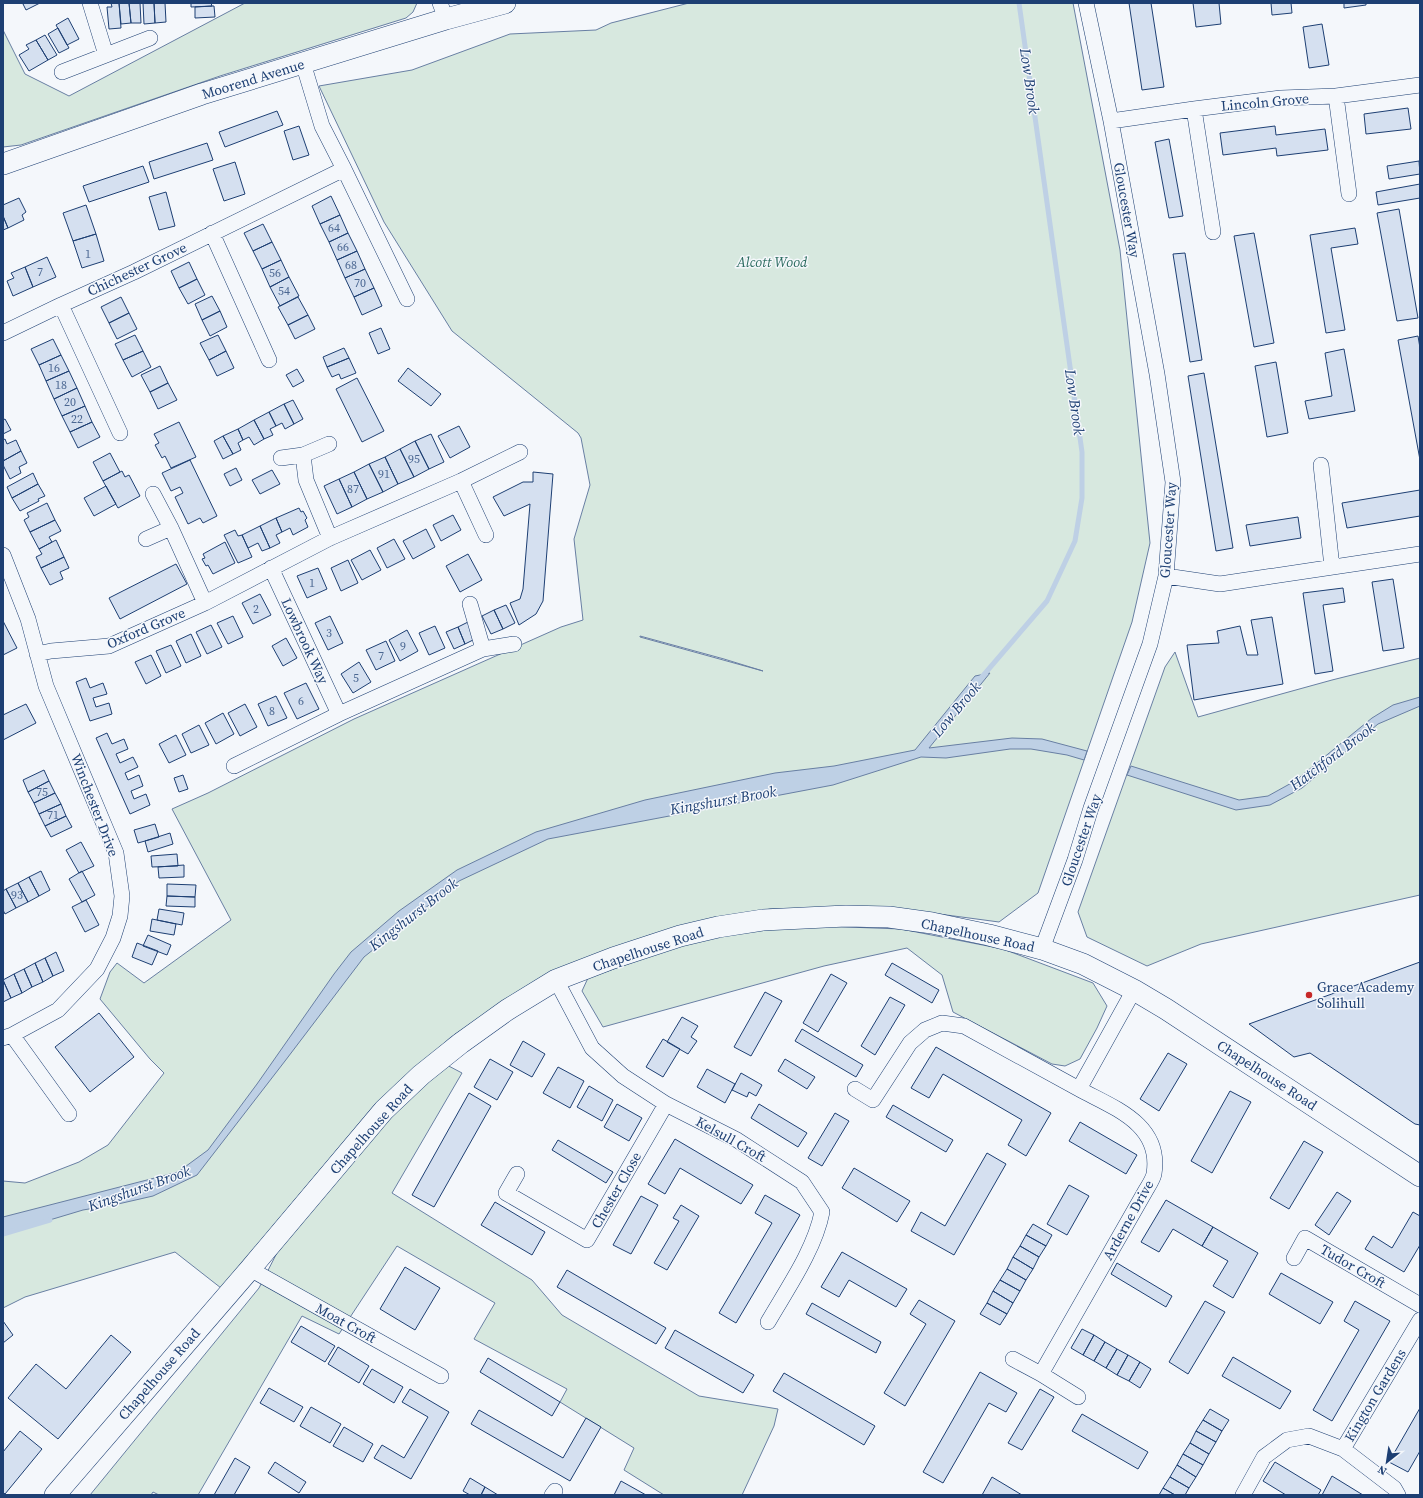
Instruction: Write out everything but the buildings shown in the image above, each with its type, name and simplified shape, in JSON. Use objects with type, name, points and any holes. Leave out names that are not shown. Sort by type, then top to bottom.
[{"type":"street","points":[[90,3],[106,55]]},
{"type":"street","name":"Moorend Avenue","points":[[3,164],[188,98],[302,64],[443,11],[505,3]]},
{"type":"street","name":"Gloucester Way","points":[[1042,949],[1150,644],[1166,576],[1173,482],[1157,374],[1111,121],[1086,3]]},
{"type":"street","points":[[62,72],[150,38]]},
{"type":"street","points":[[302,64],[322,126],[407,299]]},
{"type":"street","name":"Lincoln Grove","points":[[1111,121],[1281,98],[1336,96],[1420,85]]},
{"type":"street","points":[[1336,96],[1349,194]]},
{"type":"street","points":[[1194,109],[1213,232]]},
{"type":"street","name":"Chichester Grove","points":[[3,333],[61,304],[134,272],[344,169]]},
{"type":"street","points":[[212,233],[269,360]]},
{"type":"street","points":[[61,304],[120,433]]},
{"type":"street","points":[[282,458],[303,455],[329,444]]},
{"type":"street","name":"Oxford Grove","points":[[37,654],[51,651],[109,646],[205,603],[330,538],[461,481],[520,452]]},
{"type":"street","points":[[303,455],[306,480],[330,538]]},
{"type":"street","points":[[1321,465],[1332,567]]},
{"type":"street","points":[[461,481],[486,535]]},
{"type":"street","points":[[152,494],[170,528],[205,603]]},
{"type":"street","points":[[146,539],[170,528]]},
{"type":"street","points":[[1166,576],[1220,584],[1420,554]]},
{"type":"street","name":"Winchester Drive","points":[[3,555],[28,619],[46,686],[116,853],[122,896],[120,916],[113,938],[97,969],[58,1010],[8,1036]]},
{"type":"street","name":"Lowbrook Way","points":[[271,568],[339,714]]},
{"type":"street","points":[[470,604],[483,649]]},
{"type":"street","points":[[234,766],[339,714],[483,649],[514,644]]},
{"type":"street","name":"Chapelhouse Road","points":[[55,1495],[250,1269],[384,1110],[420,1075],[460,1043],[507,1010],[556,980],[613,958],[680,936],[718,927],[763,920],[846,916],[889,917],[982,933],[1042,949],[1083,964],[1134,990],[1203,1032],[1420,1176]]},
{"type":"street","name":"Kelsull Croft","points":[[556,980],[592,1048],[623,1076],[666,1104],[737,1140],[802,1182],[822,1212],[819,1228],[809,1250],[768,1322]]},
{"type":"street","points":[[1079,1089],[1134,990]]},
{"type":"street","name":"Arderne Drive","points":[[856,1089],[873,1100],[910,1043],[925,1030],[942,1023],[964,1026],[1122,1112],[1139,1125],[1149,1138],[1154,1155],[1154,1174],[1041,1374]]},
{"type":"street","points":[[8,1036],[69,1114]]},
{"type":"street","name":"Chester Close","points":[[517,1174],[506,1193],[587,1240],[666,1104]]},
{"type":"street","name":"Tudor Croft","points":[[1294,1258],[1305,1238],[1420,1305]]},
{"type":"street","name":"Moat Croft","points":[[250,1269],[441,1376]]},
{"type":"street","name":"Kington Gardens","points":[[1343,1449],[1420,1320]]},
{"type":"street","points":[[1012,1359],[1041,1374],[1078,1397]]},
{"type":"street","name":"Kington Gardens","points":[[1243,1495],[1264,1457],[1287,1440],[1309,1436],[1343,1449],[1394,1488],[1398,1495]]},
{"type":"green space","points":[[245,3],[417,3],[413,12],[406,18],[220,76],[21,145],[3,147],[3,30],[25,74],[69,96]]},
{"type":"green space","name":"Alcott Wood","points":[[689,3],[1073,3],[1120,250],[1150,543],[1132,622],[1038,893],[999,922],[894,908],[770,909],[650,935],[547,974],[451,1037],[375,1104],[221,1288],[175,1252],[25,1297],[3,1308],[3,1181],[25,1183],[79,1162],[108,1145],[164,1073],[150,1059],[100,999],[110,972],[117,963],[144,983],[231,920],[172,809],[208,793],[354,719],[561,627],[583,620],[574,539],[590,485],[581,438],[578,433],[452,331],[384,222],[319,86],[412,70],[510,34],[596,30],[611,23]],"holes":[[[640,636],[724,659],[763,671]]]},
{"type":"green space","points":[[1175,652],[1198,717],[1332,680],[1420,658],[1420,895],[1201,944],[1147,966],[1087,937],[1078,912],[1165,667]]},
{"type":"green space","points":[[820,926],[901,929],[1003,949],[1093,983],[1107,1006],[1080,1059],[1065,1066],[1052,1064],[953,1012],[942,975],[907,948],[824,966],[603,1027],[582,991],[588,978],[673,948],[739,932]]},
{"type":"green space","points":[[443,1063],[462,1073],[392,1193],[532,1280],[562,1315],[699,1396],[778,1409],[774,1426],[742,1495],[664,1495],[624,1470],[634,1448],[560,1402],[567,1389],[474,1339],[495,1303],[397,1246],[339,1334],[302,1316],[198,1495],[159,1495],[153,1492],[151,1495],[90,1495],[259,1288],[283,1241],[341,1173]]},
{"type":"water","points":[[990,673],[929,748],[1012,738],[1042,739],[1087,751],[1084,760],[1067,755],[1031,749],[1010,749],[946,758],[921,757],[833,785],[548,839],[459,881],[364,957],[197,1175],[153,1196],[83,1210],[3,1234],[3,1217],[178,1172],[208,1150],[351,952],[399,911],[457,870],[536,832],[645,800],[775,773],[834,766],[915,750],[975,676]]},
{"type":"water","name":"Hatchford Brook","points":[[1420,697],[1420,706],[1378,724],[1302,788],[1270,805],[1236,810],[1127,775],[1131,766],[1239,800],[1268,796],[1295,781],[1372,718],[1393,705]]},
{"type":"waterway","name":"Low Brook","points":[[981,678],[1047,601],[1075,541],[1082,498],[1082,452],[1019,3]]},
{"type":"waterway","name":"Kingshurst Brook","points":[[3,1234],[50,1220]]},
{"type":"place","name":"Grace Academy Solihull","points":[[1309,995]]}]
